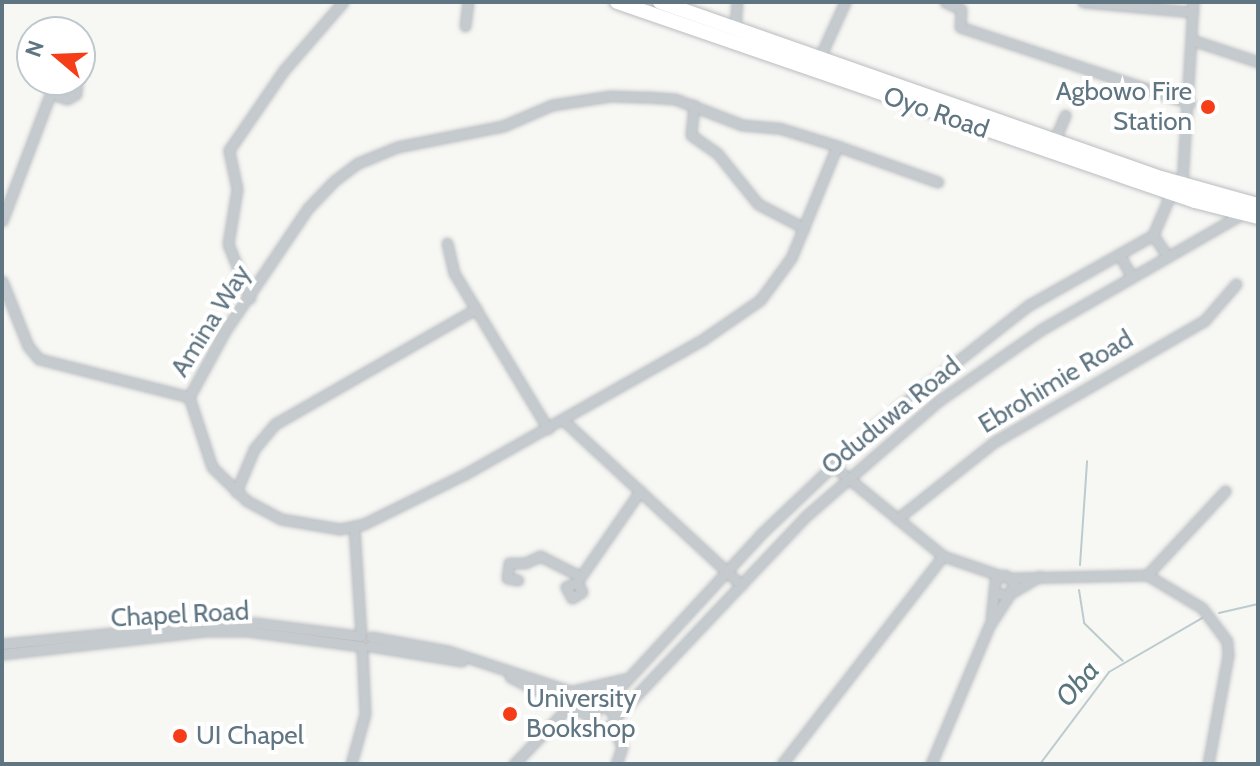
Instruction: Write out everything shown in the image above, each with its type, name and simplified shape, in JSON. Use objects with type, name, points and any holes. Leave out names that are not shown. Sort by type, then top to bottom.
[{"type":"highway","name":"Oyo Road","points":[[617,2],[1254,212]]},
{"type":"highway","name":"Oyo Road","points":[[660,2],[819,59],[907,96],[1055,139],[1176,188],[1205,192],[1220,202]]},
{"type":"street","points":[[250,298],[228,244],[237,189],[229,150],[284,70],[343,2]]},
{"type":"street","points":[[465,26],[468,2]]},
{"type":"street","points":[[735,29],[737,2]]},
{"type":"street","points":[[819,59],[845,2]]},
{"type":"street","points":[[945,2],[961,9],[960,27],[1190,103]]},
{"type":"street","points":[[1083,2],[1193,7],[1190,103],[1176,188],[1153,235],[1166,254]]},
{"type":"street","points":[[1192,40],[1258,62]]},
{"type":"street","points":[[2,221],[49,96]]},
{"type":"street","name":"Amina Way","points":[[354,527],[290,523],[236,492],[212,467],[189,397],[308,208],[358,163],[397,147],[503,126],[552,105],[610,96],[694,105],[742,125],[779,128],[938,182]]},
{"type":"street","points":[[694,105],[691,135],[717,153],[758,204],[804,228]]},
{"type":"street","points":[[1055,139],[1065,115]]},
{"type":"street","points":[[351,764],[364,722],[365,663],[354,527],[548,429],[739,317],[780,276],[804,228],[837,146]]},
{"type":"street","points":[[2,198],[15,182]]},
{"type":"street","name":"Oduduwa Road","points":[[611,724],[741,585],[846,480],[996,360],[1166,254],[1254,212]]},
{"type":"street","name":"Oduduwa Road","points":[[592,717],[832,465],[983,338],[1153,235]]},
{"type":"street","points":[[447,243],[454,273],[548,429]]},
{"type":"street","points":[[1119,254],[1131,276]]},
{"type":"street","points":[[2,281],[28,346],[39,359],[189,397]]},
{"type":"street","name":"Ebrohimie Road","points":[[897,519],[994,442],[1204,321],[1236,284]]},
{"type":"street","points":[[236,492],[254,449],[275,424],[476,309]]},
{"type":"street","points":[[563,420],[741,585]]},
{"type":"street","points":[[832,465],[846,480],[943,556],[1006,577],[1147,575],[1202,608],[1227,641],[1208,764]]},
{"type":"street","points":[[518,580],[507,578],[509,563],[525,563],[540,556],[578,579],[640,491]]},
{"type":"street","points":[[1147,575],[1225,491]]},
{"type":"street","points":[[782,764],[943,556]]},
{"type":"street","points":[[967,565],[994,589],[1010,594]]},
{"type":"street","points":[[931,764],[989,626],[1010,594],[1040,576]]},
{"type":"street","points":[[989,626],[994,589],[1006,577]]},
{"type":"street","points":[[1006,577],[1010,594]]},
{"type":"street","name":"Chapel Road","points":[[2,644],[205,624],[269,624],[365,641],[468,663],[571,704],[592,717],[597,727],[611,724],[602,706],[574,693],[448,651],[365,641],[247,631],[206,631],[2,654]]},
{"type":"street","points":[[514,764],[571,704],[574,693],[600,689],[627,677]]},
{"type":"street","points":[[611,724],[622,747],[616,764]]},
{"type":"waterway","name":"Oba","points":[[1080,565],[1087,461]]},
{"type":"waterway","name":"Oba","points":[[1079,590],[1084,623],[1123,661]]},
{"type":"waterway","points":[[1219,613],[1258,604]]},
{"type":"waterway","name":"Oba","points":[[1040,764],[1109,672],[1202,618]]},
{"type":"place","name":"Agbowo Fire Station","points":[[1208,107]]},
{"type":"place","name":"University Bookshop","points":[[510,714]]},
{"type":"place","name":"UI Chapel","points":[[180,736]]}]
